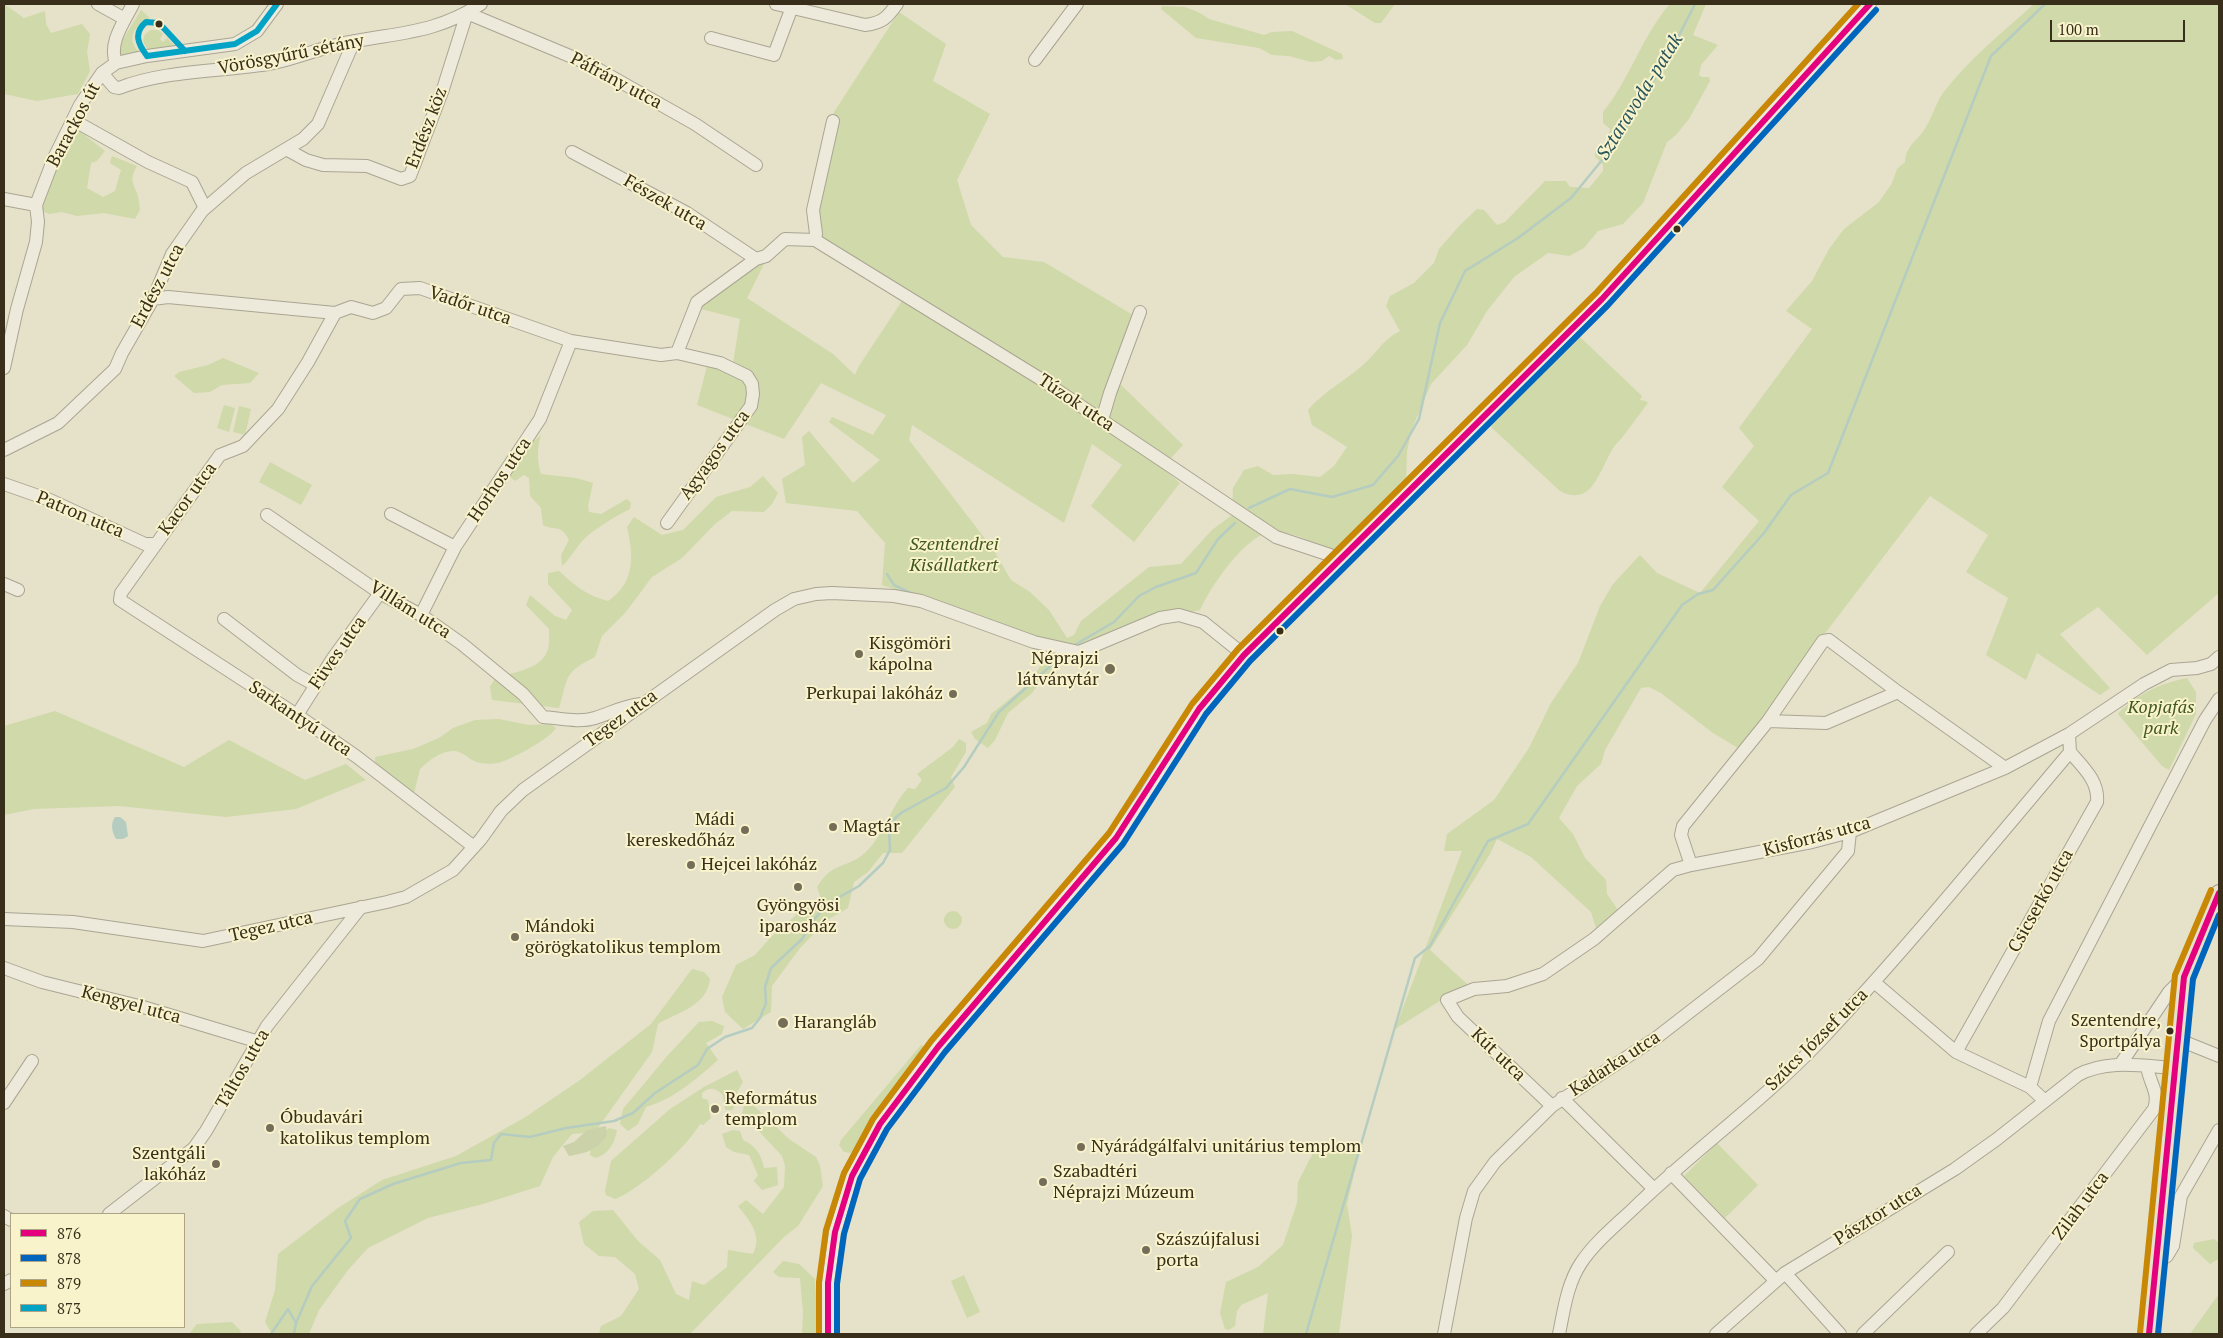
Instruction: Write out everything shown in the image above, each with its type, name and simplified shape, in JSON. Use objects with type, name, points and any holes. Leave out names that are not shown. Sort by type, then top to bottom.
[{"type":"main road","points":[[2149,1334],[2184,977],[2215,913],[2219,893]]},
{"type":"street","points":[[98,4],[125,19]]},
{"type":"street","points":[[116,63],[112,55],[113,46],[133,4]]},
{"type":"street","name":"Barackos út","points":[[4,368],[7,345],[36,242],[38,222],[36,205],[54,158],[80,105],[102,73],[116,63],[147,56],[235,44],[257,31],[277,4]]},
{"type":"street","name":"Vörösgyűrű sétány","points":[[102,73],[114,87],[119,88],[151,78],[269,63],[354,41],[403,35],[433,28],[467,13],[481,4]]},
{"type":"street","points":[[776,4],[865,25],[877,24],[887,18],[897,4]]},
{"type":"street","points":[[1035,60],[1077,4]]},
{"type":"street","points":[[828,1334],[828,1283],[831,1254],[840,1213],[852,1176],[880,1124],[938,1046],[1116,838],[1199,709],[1244,655],[1602,299],[1870,4]]},
{"type":"street","points":[[711,38],[774,55],[792,7]]},
{"type":"street","name":"Erdész köz","points":[[286,149],[306,160],[324,165],[367,166],[401,179],[410,176],[443,89],[467,13]]},
{"type":"street","name":"Páfrány utca","points":[[467,13],[589,64],[694,124],[756,165]]},
{"type":"street","name":"Erdész utca","points":[[4,450],[58,423],[115,369],[153,299],[172,254],[205,208],[246,173],[303,139],[318,124],[354,41]]},
{"type":"street","points":[[73,120],[148,162],[192,182],[205,208]]},
{"type":"street","points":[[815,240],[813,210],[833,121]]},
{"type":"street","name":"Fészek utca","points":[[572,152],[687,213],[756,259]]},
{"type":"street","points":[[4,199],[36,205]]},
{"type":"street","name":"Túzok utca","points":[[677,353],[697,302],[756,259],[766,256],[785,239],[815,240],[1039,378],[1276,537],[1326,554],[1338,561]]},
{"type":"street","name":"Vadőr utca","points":[[153,299],[168,297],[335,313],[351,307],[374,314],[386,308],[401,289],[420,288],[571,341],[662,355],[677,353],[720,363],[747,376],[752,384]]},
{"type":"street","points":[[1102,420],[1140,312]]},
{"type":"street","name":"Kacor utca","points":[[120,600],[121,593],[220,456],[243,446],[278,409],[308,362],[335,313]]},
{"type":"street","name":"Horhos utca","points":[[421,615],[455,547],[540,419],[571,341]]},
{"type":"street","name":"Agyagos utca","points":[[667,522],[744,418],[751,406],[752,384]]},
{"type":"street","name":"Patron utca","points":[[4,484],[50,500],[146,544],[156,544]]},
{"type":"street","points":[[391,514],[455,547]]},
{"type":"street","name":"Villám utca","points":[[267,515],[380,592],[421,615],[462,644],[523,694],[543,718],[584,720],[595,718],[629,705],[643,704]]},
{"type":"street","points":[[4,584],[18,590]]},
{"type":"street","name":"Füves utca","points":[[297,715],[315,685],[380,592]]},
{"type":"street","name":"Tegez utca","points":[[4,919],[73,922],[203,941],[406,897],[422,890],[453,870],[474,847],[501,810],[523,790],[774,610],[794,599],[816,594],[832,593],[908,598],[921,601],[1001,632],[1079,652],[1143,625],[1178,615],[1203,622],[1244,655]]},
{"type":"street","name":"Sarkantyú utca","points":[[120,600],[297,715],[357,757],[474,847]]},
{"type":"street","points":[[224,619],[297,674],[315,685]]},
{"type":"street","points":[[1691,865],[1681,835],[1683,826],[1768,721],[1823,641],[1829,640],[2005,768]]},
{"type":"street","name":"Kisforrás utca","points":[[1447,1000],[1474,989],[1507,986],[1542,974],[1594,939],[1673,870],[1812,842],[1850,832],[2005,768],[2069,734],[2144,684],[2171,670],[2197,668],[2211,664],[2219,657]]},
{"type":"street","points":[[1768,721],[1826,723],[1898,692]]},
{"type":"street","points":[[2030,1087],[2049,1021],[2205,720],[2219,699]]},
{"type":"street","points":[[2069,734],[2070,752]]},
{"type":"street","name":"Szűcs József utca","points":[[1559,1334],[1570,1285],[1581,1263],[1601,1240],[1654,1189],[1760,1098],[1818,1043],[1874,982],[2070,752]]},
{"type":"street","name":"Csicserkó utca","points":[[1956,1052],[2097,802],[2096,787],[2091,776],[2070,752]]},
{"type":"street","name":"Kadarka utca","points":[[1444,1334],[1466,1218],[1474,1191],[1495,1162],[1557,1102],[1656,1038],[1758,959],[1848,851],[1850,832]]},
{"type":"street","name":"Táltos utca","points":[[110,1213],[194,1148],[206,1131],[267,1026],[361,907]]},
{"type":"street","name":"Kengyel utca","points":[[4,968],[42,982],[143,1007],[259,1042]]},
{"type":"street","points":[[2120,1065],[2169,992],[2184,977]]},
{"type":"street","points":[[1874,982],[1956,1052],[2030,1087],[2045,1101]]},
{"type":"street","name":"Kút utca","points":[[1447,1000],[1458,1017],[1654,1189]]},
{"type":"street","points":[[2177,1039],[2219,1056]]},
{"type":"street","points":[[4,1103],[32,1061]]},
{"type":"street","name":"Pásztor utca","points":[[1716,1334],[1780,1277],[1955,1168],[1997,1139],[2088,1069],[2120,1065],[2174,1068]]},
{"type":"street","name":"Zilah utca","points":[[1976,1334],[2003,1308],[2154,1109],[2157,1100],[2156,1093],[2149,1079],[2147,1066]]},
{"type":"street","points":[[2157,1262],[2167,1256],[2174,1246],[2181,1196],[2219,1130]]},
{"type":"street","points":[[1672,1173],[1840,1334]]},
{"type":"street","points":[[1863,1334],[1948,1252]]},
{"type":"green space","points":[[4,4],[24,18],[45,11],[46,24],[51,33],[82,24],[90,34],[87,52],[90,71],[78,94],[37,101],[4,94]]},
{"type":"green space","points":[[1345,4],[1395,4],[1381,23],[1375,23]]},
{"type":"green space","name":"Szentendrei Kisállatkert","points":[[1670,4],[1706,4],[1693,35],[1718,45],[1701,65],[1699,75],[1709,77],[1710,81],[1689,119],[1676,135],[1667,142],[1643,203],[1623,224],[1598,231],[1584,248],[1569,256],[1548,253],[1514,277],[1487,311],[1467,345],[1431,384],[1412,429],[1407,451],[1406,484],[1340,550],[1293,535],[1271,531],[1249,543],[1229,564],[1212,588],[1200,610],[1168,617],[1079,649],[1064,647],[882,585],[885,543],[857,511],[786,503],[782,479],[805,465],[802,437],[809,431],[853,483],[880,460],[829,422],[832,417],[873,435],[886,415],[821,383],[784,439],[697,405],[707,366],[732,370],[740,319],[697,308],[694,300],[766,260],[747,298],[833,354],[855,375],[902,301],[812,245],[813,209],[834,112],[899,12],[946,44],[933,81],[990,114],[957,180],[971,225],[1003,257],[1044,262],[1133,315],[1118,382],[1183,445],[1162,468],[1180,483],[1134,542],[1091,506],[1122,465],[1092,444],[1064,523],[912,425],[909,440],[993,549],[1011,580],[1030,592],[1049,610],[1067,638],[1074,635],[1081,621],[1149,567],[1181,564],[1212,530],[1232,515],[1233,488],[1244,470],[1258,466],[1273,475],[1293,474],[1320,477],[1334,466],[1347,447],[1312,425],[1308,410],[1320,398],[1363,365],[1388,339],[1400,331],[1386,306],[1390,296],[1414,283],[1434,263],[1439,249],[1477,209],[1484,210],[1497,225],[1505,222],[1545,181],[1566,181],[1570,187],[1589,188],[1603,171],[1603,165],[1595,156],[1595,151],[1607,141],[1610,129],[1603,123],[1603,112],[1621,86],[1660,16]]},
{"type":"green space","points":[[2034,4],[2219,4],[2219,593],[2147,655],[2098,607],[2060,634],[2110,688],[2100,695],[2037,653],[2026,680],[1986,655],[2008,598],[1966,572],[1988,535],[1930,496],[1807,657],[1771,708],[1738,748],[1713,733],[1661,693],[1649,687],[1641,688],[1605,750],[1601,764],[1577,786],[1559,818],[1573,834],[1585,858],[1606,880],[1607,894],[1618,910],[1596,928],[1591,912],[1531,857],[1497,839],[1490,854],[1430,950],[1467,984],[1395,1029],[1462,851],[1444,851],[1447,834],[1494,800],[1529,748],[1551,703],[1578,663],[1600,606],[1613,584],[1640,555],[1657,573],[1700,593],[1759,521],[1722,487],[1754,446],[1739,428],[1812,329],[1786,311],[1812,281],[1829,249],[1844,229],[1879,202],[1892,183],[1897,169],[1905,162],[1909,148],[1927,126],[1943,93],[1975,57]]},
{"type":"green space","points":[[1162,6],[1185,7],[1209,19],[1264,35],[1272,32],[1292,31],[1342,54],[1343,59],[1336,60],[1329,56],[1322,61],[1311,62],[1289,56],[1272,55],[1259,48],[1196,38],[1161,9]]},
{"type":"green space","points":[[141,10],[150,18],[136,28],[132,37],[135,47],[139,52],[121,58],[116,51]]},
{"type":"green space","points":[[158,30],[163,34],[160,39],[163,42],[167,38],[178,49],[150,52],[143,40],[147,32]]},
{"type":"green space","points":[[76,128],[105,151],[97,161],[91,163],[87,188],[103,197],[115,191],[121,170],[110,163],[112,156],[137,166],[132,180],[138,195],[140,210],[135,219],[104,213],[77,216],[62,212],[49,214],[42,211],[41,201]]},
{"type":"green space","points":[[1573,337],[1580,337],[1642,396],[1640,400],[1648,403],[1614,447],[1591,488],[1583,494],[1573,495],[1560,491],[1492,428],[1490,418]]},
{"type":"green space","points":[[223,358],[259,373],[250,383],[222,385],[210,392],[194,393],[174,376],[179,372],[208,365]]},
{"type":"green space","points":[[224,405],[235,408],[229,432],[217,428]]},
{"type":"green space","points":[[239,406],[251,409],[245,435],[233,432]]},
{"type":"green space","points":[[541,435],[538,454],[541,474],[576,478],[593,483],[588,506],[589,512],[601,514],[627,499],[631,503],[630,509],[603,525],[583,540],[562,566],[561,555],[569,540],[563,531],[543,525],[541,508],[530,496],[529,478],[524,475],[515,481],[510,477],[528,446]]},
{"type":"green space","points":[[270,462],[312,485],[301,505],[259,482]]},
{"type":"green space","points":[[763,476],[778,493],[772,504],[764,512],[732,511],[715,524],[682,558],[652,577],[625,613],[602,636],[595,657],[578,667],[569,676],[559,708],[492,700],[490,687],[496,677],[532,667],[543,658],[548,650],[549,629],[526,605],[530,595],[555,616],[566,620],[572,610],[548,584],[548,573],[559,571],[581,589],[608,601],[617,594],[628,577],[631,548],[627,527],[634,517],[662,535],[683,530],[716,497],[750,487]]},
{"type":"green space","points":[[1042,664],[1047,664],[1058,673],[1041,681],[1032,693],[1008,713],[995,740],[988,748],[975,739],[971,732],[987,723],[991,714],[1028,684]]},
{"type":"green space","name":"Kopjafás park","points":[[2187,678],[2196,692],[2196,714],[2169,770],[2162,766],[2118,714],[2150,690]]},
{"type":"green space","points":[[55,711],[184,767],[229,740],[305,780],[346,764],[366,780],[296,809],[226,817],[119,806],[34,809],[4,815],[4,726]]},
{"type":"green space","points":[[499,719],[529,725],[551,724],[556,728],[529,748],[497,763],[479,763],[456,751],[448,751],[439,755],[420,769],[414,793],[375,764],[375,757],[413,749],[439,738],[453,728],[475,720]]},
{"type":"green space","points":[[959,739],[966,743],[966,752],[951,777],[955,787],[902,853],[883,853],[868,872],[854,882],[848,908],[827,920],[800,948],[772,986],[771,1012],[743,1029],[725,1012],[722,997],[736,965],[755,955],[771,937],[804,908],[821,899],[817,887],[823,879],[833,870],[861,856],[869,849],[881,833],[901,796],[908,788],[915,789],[922,780],[917,774],[953,747]]},
{"type":"green space","points":[[953,911],[959,914],[962,920],[959,926],[953,929],[947,926],[944,920],[947,914]]},
{"type":"green space","points":[[692,969],[704,972],[710,979],[708,988],[703,996],[690,1007],[658,1024],[652,1052],[595,1132],[572,1134],[553,1157],[540,1186],[483,1204],[428,1218],[368,1248],[348,1270],[319,1310],[309,1334],[272,1334],[265,1322],[275,1290],[278,1254],[338,1208],[382,1180],[456,1156],[524,1118],[580,1080],[651,1024]]},
{"type":"green space","points":[[712,1021],[724,1026],[722,1034],[706,1043],[718,1060],[675,1094],[646,1107],[638,1124],[628,1131],[620,1124],[623,1109],[668,1055],[699,1022]]},
{"type":"green space","points":[[921,1045],[929,1049],[855,1150],[850,1153],[844,1152],[839,1145],[841,1140]]},
{"type":"green space","points":[[737,1070],[743,1082],[737,1092],[733,1110],[725,1110],[723,1095],[718,1091],[710,1089],[702,1093],[702,1098],[708,1100],[711,1118],[703,1125],[700,1124],[685,1144],[662,1167],[637,1187],[615,1199],[606,1195],[605,1191],[611,1161],[670,1109],[704,1087]]},
{"type":"green space","points":[[753,1105],[789,1139],[816,1157],[820,1166],[823,1186],[798,1226],[784,1237],[690,1334],[599,1334],[601,1326],[621,1316],[639,1289],[635,1274],[615,1257],[599,1256],[584,1244],[579,1222],[593,1211],[613,1210],[638,1241],[660,1260],[676,1294],[689,1300],[692,1281],[704,1285],[727,1267],[728,1250],[753,1254],[756,1247],[756,1234],[738,1206],[746,1200],[763,1214],[784,1187],[785,1166],[782,1156],[742,1113],[744,1106]]},
{"type":"green space","points":[[606,1126],[607,1134],[600,1144],[586,1152],[569,1156],[563,1146],[574,1142],[587,1130]]},
{"type":"green space","points":[[609,1128],[617,1130],[613,1144],[604,1154],[595,1158],[590,1155],[592,1146],[599,1136]]},
{"type":"green space","points":[[733,1130],[740,1131],[743,1140],[757,1151],[764,1168],[777,1167],[778,1185],[762,1190],[754,1181],[758,1175],[749,1155],[734,1152],[726,1147],[722,1134]]},
{"type":"green space","points":[[1717,1143],[1758,1185],[1725,1218],[1684,1176]]},
{"type":"green space","points":[[1323,1144],[1359,1153],[1347,1204],[1352,1236],[1339,1334],[1263,1334],[1268,1293],[1241,1305],[1237,1311],[1235,1326],[1229,1330],[1225,1329],[1220,1313],[1226,1282],[1258,1267],[1283,1245],[1297,1203],[1298,1182],[1313,1153]]},
{"type":"green space","points":[[2214,1239],[2219,1243],[2219,1259],[2210,1264],[2193,1248],[2194,1243]]},
{"type":"green space","points":[[783,1261],[799,1264],[815,1279],[818,1334],[802,1334],[803,1312],[800,1278],[779,1277],[773,1272]]},
{"type":"green space","points":[[964,1275],[980,1312],[967,1318],[951,1281]]},
{"type":"green space","points":[[2219,1294],[2219,1334],[2190,1334]]},
{"type":"green space","points":[[232,1322],[241,1331],[239,1334],[189,1334],[197,1324]]},
{"type":"shaded area","points":[[115,817],[120,817],[126,822],[128,836],[123,839],[116,839],[113,834],[112,825]]},
{"type":"waterway","name":"Sztaravoda-patak","points":[[1249,508],[1290,489],[1332,497],[1373,485],[1398,456],[1419,419],[1440,323],[1465,271],[1518,238],[1571,198],[1616,143],[1671,51],[1695,4]]},
{"type":"waterway","points":[[1306,1334],[1415,958],[1430,946],[1488,841],[1528,824],[1682,605],[1698,594],[1713,590],[1764,533],[1791,495],[1828,473],[1991,56],[2045,4]]},
{"type":"waterway","name":"Sztaravoda-patak","points":[[1073,646],[1114,622],[1139,596],[1156,587],[1196,573],[1218,539],[1235,523]]},
{"type":"waterway","points":[[887,574],[894,585],[913,594]]},
{"type":"waterway","name":"Sztaravoda-patak","points":[[271,1334],[288,1309],[296,1323],[312,1286],[351,1238],[345,1221],[360,1199],[393,1184],[461,1163],[491,1160],[494,1143],[501,1134],[530,1137],[566,1128],[614,1121],[633,1113],[655,1093],[698,1065],[707,1049],[725,1037],[752,1028],[760,1018],[766,1003],[765,987],[771,968],[802,939],[813,921],[827,904],[859,886],[883,863],[890,850],[889,830],[892,821],[901,813],[946,788],[964,767],[999,712],[1065,653]]},
{"type":"waterway","points":[[294,1334],[296,1323]]},
{"type":"transit line","name":"873","points":[[147,56],[235,44],[257,31],[277,4]]},
{"type":"transit line","name":"879","points":[[819,1334],[819,1282],[826,1230],[844,1173],[873,1119],[931,1041],[1109,833],[1192,704],[1238,649],[1596,293],[1858,4]]},
{"type":"transit line","name":"876","points":[[828,1334],[828,1283],[835,1232],[852,1176],[880,1124],[938,1047],[1116,838],[1199,709],[1244,655],[1602,299],[1870,4]]},
{"type":"transit line","name":"878","points":[[837,1334],[837,1284],[844,1234],[860,1179],[887,1129],[945,1052],[1123,844],[1206,714],[1250,661],[1608,305],[1876,10]]},
{"type":"transit line","name":"873","points":[[147,56],[138,39],[139,30],[146,22],[159,23],[185,51]]},
{"type":"transit line","name":"879","points":[[2140,1333],[2175,975],[2211,890]]},
{"type":"transit line","name":"876","points":[[2149,1334],[2184,977],[2219,893]]},
{"type":"transit line","name":"878","points":[[2158,1334],[2193,979],[2219,915]]},
{"type":"place","name":"Kisgömöri kápolna","points":[[859,654]]},
{"type":"place","name":"Néprajzi látványtár","points":[[1110,669]]},
{"type":"place","name":"Perkupai lakóház","points":[[953,694]]},
{"type":"place","name":"Magtár","points":[[833,827]]},
{"type":"place","name":"Mádi kereskedőház","points":[[745,830]]},
{"type":"place","name":"Hejcei lakóház","points":[[691,865]]},
{"type":"place","name":"Gyöngyösi iparosház","points":[[798,887]]},
{"type":"place","name":"Mándoki görögkatolikus templom","points":[[515,937]]},
{"type":"place","name":"Harangláb","points":[[783,1023]]},
{"type":"place","name":"Szentendre, Sportpálya","points":[[2170,1031]]},
{"type":"place","name":"Református templom","points":[[715,1109]]},
{"type":"place","name":"Óbudavári katolikus templom","points":[[270,1128]]},
{"type":"place","name":"Nyárádgálfalvi unitárius templom","points":[[1081,1147]]},
{"type":"place","name":"Szentgáli lakóház","points":[[216,1164]]},
{"type":"place","name":"Szabadtéri Néprajzi Múzeum","points":[[1043,1182]]},
{"type":"place","name":"Szászújfalusi porta","points":[[1146,1250]]}]
